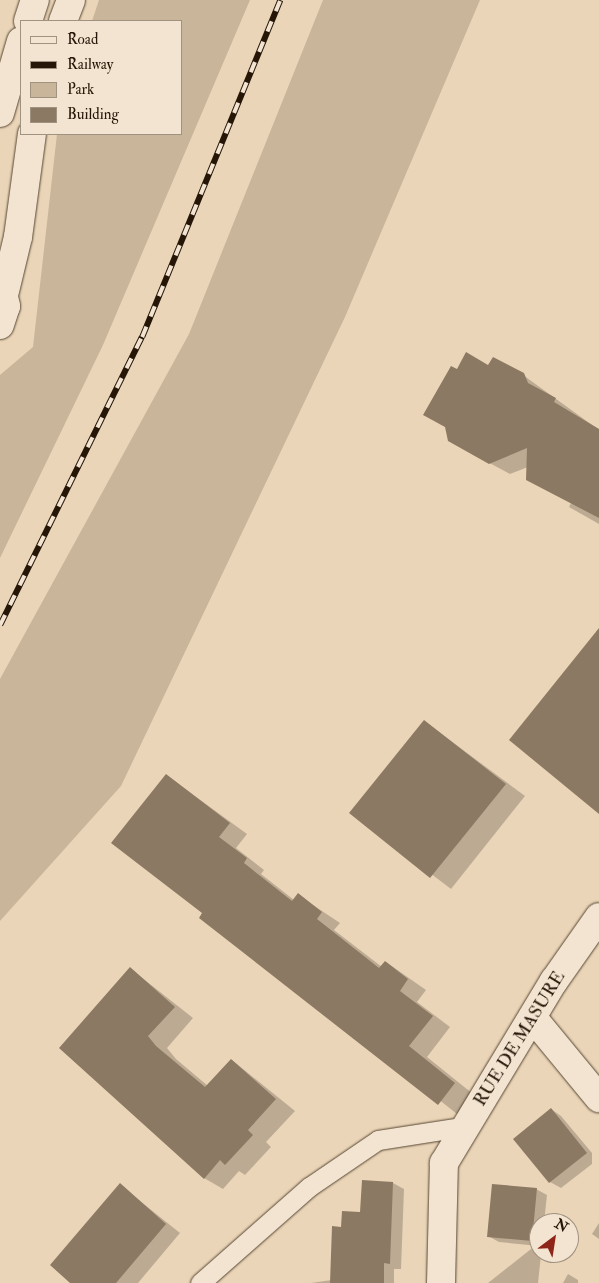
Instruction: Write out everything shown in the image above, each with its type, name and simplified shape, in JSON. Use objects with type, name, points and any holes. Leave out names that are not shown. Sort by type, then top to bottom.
[{"type":"street","points":[[28,20],[35,0]]},
{"type":"street","points":[[62,20],[71,0]]},
{"type":"street","points":[[0,113],[20,43]]},
{"type":"street","points":[[0,324],[3,284],[17,244],[32,135]]},
{"type":"street","name":"RUE DE MASURE","points":[[441,1283],[444,1164],[533,1018],[599,917]]},
{"type":"street","points":[[533,1018],[599,1098]]},
{"type":"lane","points":[[200,1283],[309,1186],[378,1140],[467,1126]]},
{"type":"green space","points":[[99,0],[250,0],[103,345],[0,558],[0,375],[33,347],[57,135],[182,135],[182,20],[92,20]]},
{"type":"green space","points":[[323,0],[480,0],[345,317],[121,786],[0,921],[0,679],[189,334]]},
{"type":"building","points":[[466,352],[488,365],[493,357],[524,373],[528,383],[556,398],[554,402],[599,429],[599,518],[526,480],[527,448],[489,464],[448,441],[445,427],[423,415],[451,366],[457,369]]},
{"type":"building","points":[[599,628],[599,814],[509,740]]},
{"type":"building","points":[[424,720],[506,784],[430,878],[349,813]]},
{"type":"building","points":[[166,774],[230,823],[219,837],[247,858],[244,863],[292,901],[298,893],[322,912],[317,919],[379,968],[385,961],[408,979],[400,991],[433,1016],[409,1046],[455,1083],[438,1105],[199,918],[202,913],[111,843]]},
{"type":"building","points":[[130,967],[175,1007],[148,1036],[156,1046],[205,1087],[231,1059],[276,1099],[248,1130],[253,1135],[225,1165],[220,1160],[204,1179],[59,1048]]},
{"type":"building","points":[[551,1108],[587,1153],[549,1183],[513,1139]]},
{"type":"building","points":[[362,1180],[393,1182],[390,1264],[384,1263],[384,1283],[330,1283],[332,1226],[341,1227],[342,1211],[360,1212]]},
{"type":"building","points":[[120,1183],[166,1224],[116,1283],[70,1283],[50,1265]]},
{"type":"building","points":[[492,1184],[537,1188],[535,1213],[529,1213],[529,1241],[487,1237]]},
{"type":"railway","points":[[0,625],[142,337],[280,0]]}]
